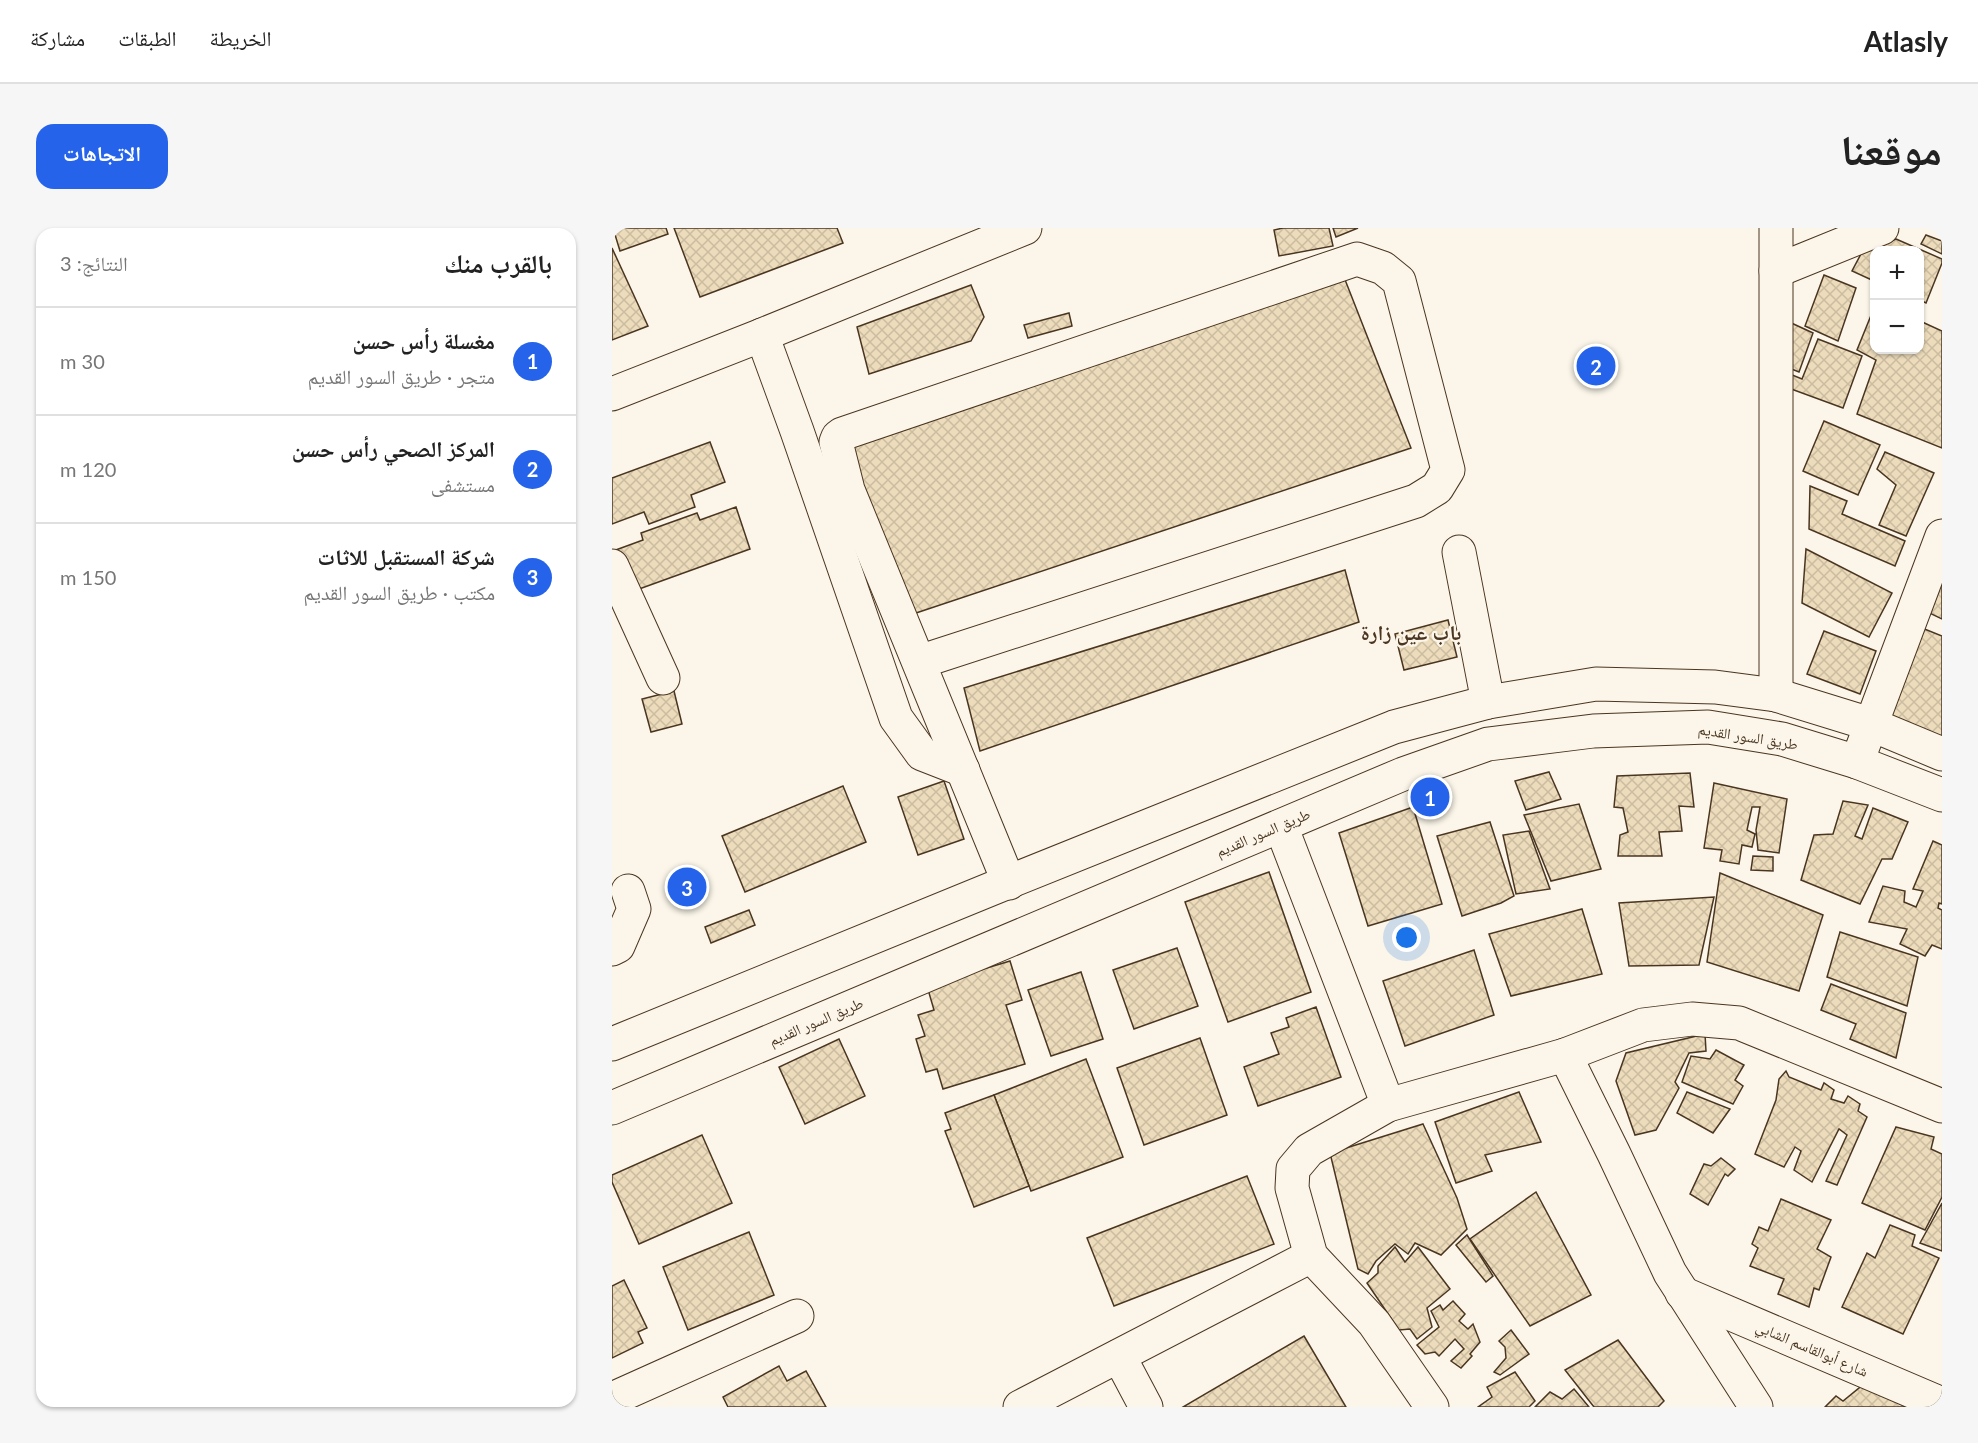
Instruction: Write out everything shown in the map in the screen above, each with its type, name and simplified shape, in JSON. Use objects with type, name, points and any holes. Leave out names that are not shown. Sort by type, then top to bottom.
[{"type":"street","points":[[612,394],[1025,228]]},
{"type":"street","points":[[1776,228],[1776,695]]},
{"type":"street","points":[[1776,270],[1882,228]]},
{"type":"street","points":[[919,662],[1416,501],[1437,488],[1448,470],[1399,281],[1383,268],[1357,260],[838,437],[836,442],[848,490],[1009,883]]},
{"type":"street","points":[[762,335],[896,718],[922,754],[963,770]]},
{"type":"street","points":[[1857,762],[1942,536]]},
{"type":"street","points":[[1459,552],[1488,702]]},
{"type":"street","points":[[612,566],[663,678]]},
{"type":"street","points":[[612,1044],[1394,727],[1488,702],[1596,684],[1715,687],[1776,695],[1870,724],[1942,754]]},
{"type":"street","points":[[1708,727],[1715,687]]},
{"type":"street","name":"طريق السور القديم","points":[[612,1108],[1403,774],[1488,744],[1593,731],[1708,727],[1782,739],[1857,762],[1942,795]]},
{"type":"street","points":[[1281,826],[1388,1105]]},
{"type":"street","points":[[612,950],[618,946],[634,909],[628,891]]},
{"type":"street","points":[[1432,1407],[1374,1323],[1311,1256],[1292,1188],[1293,1169],[1309,1150],[1388,1105],[1565,1055],[1643,1025],[1692,1018],[1739,1023],[1942,1106]]},
{"type":"street","points":[[1565,1055],[1670,1273],[1756,1407]]},
{"type":"street","points":[[1020,1407],[1311,1256]]},
{"type":"street","name":"شارع أبوالقاسم الشابي","points":[[1682,1293],[1942,1404]]},
{"type":"street","points":[[612,1399],[797,1316]]},
{"type":"street","points":[[1119,1356],[1146,1407]]},
{"type":"building","points":[[613,228],[666,228],[668,234],[620,251]]},
{"type":"building","points":[[674,228],[837,228],[843,243],[700,297]]},
{"type":"building","points":[[1329,228],[1333,246],[1279,256],[1274,230]]},
{"type":"building","points":[[1333,228],[1358,228],[1336,237]]},
{"type":"building","points":[[1926,235],[1942,241],[1942,254],[1921,244]]},
{"type":"building","points":[[1896,239],[1912,246],[1878,246]]},
{"type":"building","points":[[612,248],[648,326],[612,340]]},
{"type":"building","points":[[1870,249],[1870,279],[1852,271],[1862,252]]},
{"type":"building","points":[[1924,251],[1942,259],[1926,303],[1924,302]]},
{"type":"building","points":[[1342,272],[1411,448],[907,616],[840,442]]},
{"type":"building","points":[[1824,275],[1856,288],[1838,341],[1805,326]]},
{"type":"building","points":[[971,285],[984,317],[971,341],[869,374],[857,327]]},
{"type":"building","points":[[1069,313],[1072,326],[1028,338],[1024,325]]},
{"type":"building","points":[[1870,318],[1870,354],[1924,354],[1924,323],[1942,331],[1942,448],[1857,414],[1876,360],[1857,350]]},
{"type":"building","points":[[1787,321],[1813,333],[1799,372],[1779,364]]},
{"type":"building","points":[[1818,339],[1862,356],[1843,408],[1783,386],[1785,372],[1802,379]]},
{"type":"building","points":[[1824,421],[1880,445],[1858,495],[1803,471]]},
{"type":"building","points":[[710,442],[725,482],[691,495],[695,507],[649,524],[644,512],[612,524],[612,478]]},
{"type":"building","points":[[1885,452],[1934,473],[1906,536],[1879,525],[1896,485],[1877,469]]},
{"type":"building","points":[[1810,486],[1847,501],[1842,514],[1905,541],[1895,566],[1809,529]]},
{"type":"building","points":[[736,507],[750,549],[628,593],[613,551],[643,540],[641,533],[697,513],[700,520]]},
{"type":"building","points":[[1806,549],[1892,593],[1869,637],[1802,603]]},
{"type":"building","points":[[1942,569],[1942,619],[1921,609]]},
{"type":"building","points":[[1345,570],[1359,622],[980,751],[964,688]]},
{"type":"building","points":[[1448,620],[1457,657],[1404,670],[1395,634]]},
{"type":"building","points":[[1922,628],[1942,636],[1942,740],[1886,716]]},
{"type":"building","points":[[1824,631],[1876,651],[1860,694],[1807,674]]},
{"type":"building","points":[[674,691],[682,724],[651,732],[642,699]]},
{"type":"building","points":[[1549,772],[1561,799],[1526,810],[1515,781]]},
{"type":"building","points":[[1690,773],[1694,807],[1679,806],[1682,831],[1659,832],[1662,856],[1618,856],[1620,835],[1628,832],[1623,808],[1614,807],[1617,776]]},
{"type":"building","points":[[944,781],[964,839],[918,855],[898,797]]},
{"type":"building","points":[[1714,783],[1787,799],[1779,853],[1758,850],[1756,830],[1760,807],[1752,807],[1747,830],[1755,834],[1752,847],[1742,845],[1739,864],[1720,861],[1722,850],[1704,848]]},
{"type":"building","points":[[843,786],[866,842],[745,892],[722,836]]},
{"type":"building","points":[[1843,801],[1868,805],[1855,836],[1862,839],[1873,808],[1908,822],[1892,859],[1882,859],[1860,904],[1801,880],[1814,835],[1833,834]]},
{"type":"building","points":[[1579,804],[1601,869],[1551,881],[1524,815]]},
{"type":"building","points":[[1413,807],[1442,904],[1368,926],[1339,833]]},
{"type":"building","points":[[1490,822],[1514,896],[1501,903],[1462,916],[1437,836]]},
{"type":"building","points":[[1529,831],[1550,889],[1516,894],[1503,835]]},
{"type":"building","points":[[1933,841],[1942,845],[1942,904],[1939,903],[1938,908],[1942,910],[1942,949],[1932,945],[1925,956],[1900,944],[1907,929],[1869,922],[1883,886],[1905,891],[1904,902],[1916,907],[1923,891],[1913,889]]},
{"type":"building","points":[[1753,856],[1773,857],[1773,871],[1751,870]]},
{"type":"building","points":[[1269,872],[1311,992],[1228,1022],[1185,902]]},
{"type":"building","points":[[1720,873],[1823,915],[1799,991],[1707,962]]},
{"type":"building","points":[[1714,897],[1699,965],[1629,966],[1619,903]]},
{"type":"building","points":[[1582,909],[1602,974],[1511,996],[1489,934]]},
{"type":"building","points":[[749,910],[755,925],[711,943],[705,927]]},
{"type":"building","points":[[1840,932],[1918,957],[1907,1006],[1827,977]]},
{"type":"building","points":[[1177,948],[1198,1006],[1134,1029],[1113,970]]},
{"type":"building","points":[[1474,950],[1494,1015],[1405,1046],[1383,981]]},
{"type":"building","points":[[1010,961],[1022,1000],[1006,1005],[1025,1064],[943,1089],[937,1069],[926,1072],[916,1039],[925,1036],[918,1015],[934,1010],[927,986]]},
{"type":"building","points":[[1081,972],[1103,1039],[1051,1056],[1028,990]]},
{"type":"building","points":[[1831,984],[1906,1013],[1896,1058],[1850,1039],[1856,1024],[1821,1010]]},
{"type":"building","points":[[1316,1007],[1341,1077],[1258,1106],[1244,1067],[1279,1054],[1271,1033],[1289,1027],[1286,1018]]},
{"type":"building","points":[[1705,1034],[1706,1051],[1689,1053],[1675,1082],[1679,1088],[1656,1130],[1635,1135],[1616,1081],[1626,1053]]},
{"type":"building","points":[[1200,1038],[1227,1115],[1144,1145],[1117,1068]]},
{"type":"building","points":[[839,1039],[865,1096],[805,1124],[779,1067]]},
{"type":"building","points":[[1716,1050],[1744,1065],[1735,1080],[1743,1086],[1733,1104],[1682,1082],[1691,1056],[1710,1059]]},
{"type":"building","points":[[1086,1059],[1123,1157],[1031,1191],[994,1095]]},
{"type":"building","points":[[1786,1071],[1789,1077],[1821,1090],[1824,1083],[1834,1090],[1831,1099],[1844,1103],[1848,1096],[1860,1104],[1858,1111],[1867,1117],[1837,1185],[1826,1181],[1847,1135],[1839,1129],[1812,1182],[1794,1170],[1801,1151],[1795,1147],[1784,1167],[1755,1154],[1776,1100],[1779,1079]]},
{"type":"building","points":[[1519,1092],[1541,1142],[1485,1155],[1492,1171],[1456,1183],[1435,1122]]},
{"type":"building","points":[[1687,1092],[1730,1109],[1713,1133],[1677,1113]]},
{"type":"building","points":[[994,1095],[1029,1186],[974,1207],[945,1131],[951,1129],[945,1113]]},
{"type":"building","points":[[1423,1124],[1457,1198],[1467,1229],[1441,1255],[1415,1243],[1408,1254],[1395,1244],[1376,1261],[1368,1274],[1358,1269],[1330,1153]]},
{"type":"building","points":[[1896,1127],[1934,1137],[1931,1149],[1942,1154],[1942,1197],[1925,1230],[1862,1203]]},
{"type":"building","points":[[702,1135],[732,1203],[639,1244],[612,1182],[612,1175]]},
{"type":"building","points":[[1721,1158],[1735,1169],[1728,1176],[1725,1174],[1708,1205],[1690,1194],[1704,1164],[1711,1166]]},
{"type":"building","points":[[1247,1176],[1274,1244],[1114,1306],[1087,1238]]},
{"type":"building","points":[[1536,1192],[1591,1295],[1530,1326],[1470,1239]]},
{"type":"building","points":[[1781,1199],[1831,1220],[1817,1249],[1831,1257],[1819,1290],[1814,1288],[1809,1307],[1778,1294],[1784,1279],[1750,1266],[1758,1248],[1752,1244],[1759,1227],[1768,1231]]},
{"type":"building","points":[[1942,1203],[1942,1251],[1920,1243]]},
{"type":"building","points":[[1890,1225],[1915,1235],[1912,1246],[1939,1258],[1903,1334],[1842,1307],[1867,1253],[1875,1258]]},
{"type":"building","points":[[749,1232],[774,1295],[688,1330],[663,1267]]},
{"type":"building","points":[[1467,1235],[1493,1276],[1486,1282],[1456,1245]]},
{"type":"building","points":[[1395,1247],[1405,1262],[1418,1247],[1450,1289],[1427,1308],[1432,1327],[1417,1339],[1410,1329],[1399,1330],[1367,1283],[1378,1273],[1378,1266]]},
{"type":"building","points":[[624,1280],[647,1328],[638,1332],[643,1343],[612,1358],[612,1286]]},
{"type":"building","points":[[1453,1301],[1465,1314],[1459,1321],[1468,1329],[1473,1324],[1480,1342],[1470,1354],[1472,1356],[1461,1368],[1451,1361],[1464,1349],[1455,1339],[1439,1356],[1435,1352],[1425,1354],[1417,1345],[1439,1327],[1431,1311],[1440,1305],[1443,1310]]},
{"type":"building","points":[[1511,1330],[1529,1354],[1500,1375],[1494,1372],[1506,1358],[1505,1347],[1499,1341]]},
{"type":"building","points":[[1304,1336],[1346,1407],[1183,1407]]},
{"type":"building","points":[[1618,1340],[1664,1401],[1658,1407],[1594,1407],[1565,1370]]},
{"type":"building","points":[[779,1366],[787,1381],[806,1371],[826,1407],[728,1407],[723,1397]]},
{"type":"building","points":[[1515,1372],[1535,1401],[1529,1407],[1478,1407],[1492,1397],[1487,1387]]},
{"type":"building","points":[[1864,1384],[1906,1407],[1825,1407],[1836,1396],[1843,1401]]},
{"type":"building","points":[[1574,1389],[1589,1407],[1535,1407],[1550,1392],[1562,1399]]},
{"type":"place","name":"المركز الصحي رأس حسن","points":[[1596,366]]},
{"type":"place","name":"مغسلة رأس حسن","points":[[1430,797]]},
{"type":"place","name":"شركة المستقبل للاثات","points":[[687,887]]},
{"type":"district","name":"باب عين زارة","points":[[1411,633]]}]
